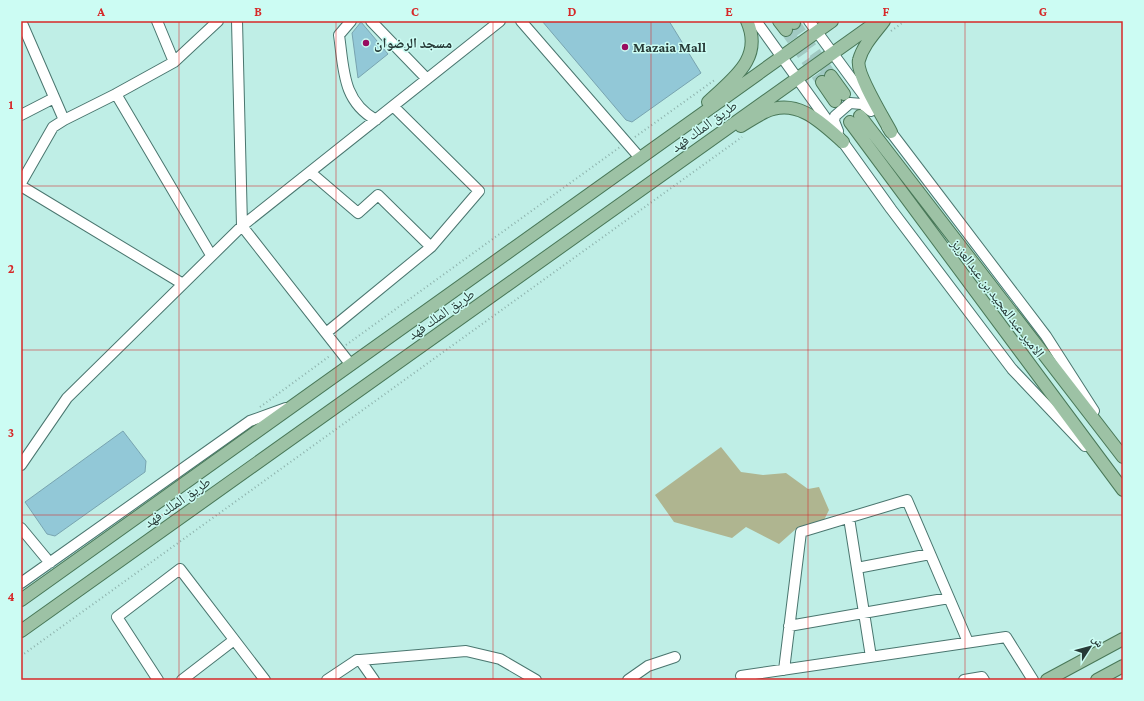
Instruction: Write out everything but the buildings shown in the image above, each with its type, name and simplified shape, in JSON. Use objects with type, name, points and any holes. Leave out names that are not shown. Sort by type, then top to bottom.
[{"type":"main road","points":[[669,137],[742,70],[749,59],[752,39],[747,21]]},
{"type":"main road","name":"طريق الملك فهد","points":[[21,600],[832,21]]},
{"type":"main road","name":"طريق الملك فهد","points":[[21,631],[878,21]]},
{"type":"main road","points":[[884,21],[863,50],[858,61],[861,76],[891,132]]},
{"type":"main road","points":[[826,79],[840,98]]},
{"type":"main road","points":[[683,160],[766,111],[782,108],[800,111],[814,116],[843,142]]},
{"type":"main road","name":"الامير عبدالمجيد بن عبدالعزيز","points":[[1123,457],[1001,300],[855,119],[1123,490]]},
{"type":"main road","points":[[1047,680],[1121,639]]},
{"type":"main road","points":[[1097,680],[1123,666]]},
{"type":"street","points":[[21,21],[64,120]]},
{"type":"street","points":[[157,21],[174,62]]},
{"type":"street","points":[[183,284],[21,185],[53,127],[174,62],[218,21]]},
{"type":"street","points":[[237,21],[242,226],[351,365]]},
{"type":"street","points":[[351,21],[339,35],[347,89],[365,114],[376,120]]},
{"type":"street","points":[[371,21],[427,79]]},
{"type":"street","points":[[21,465],[67,398],[242,226],[500,21]]},
{"type":"street","points":[[521,21],[640,158]]},
{"type":"street","points":[[756,21],[843,142],[1012,369],[1110,473]]},
{"type":"street","points":[[809,21],[881,119],[1046,336],[1123,457]]},
{"type":"street","points":[[116,94],[211,255]]},
{"type":"street","points":[[21,115],[54,98]]},
{"type":"street","points":[[843,142],[834,121],[835,116],[850,103],[862,104],[881,119]]},
{"type":"street","points":[[326,333],[430,247],[479,190],[393,106]]},
{"type":"street","points":[[310,172],[358,213],[378,195],[430,247]]},
{"type":"street","points":[[21,583],[250,421],[296,405]]},
{"type":"street","points":[[784,670],[801,532],[907,500],[968,642]]},
{"type":"street","points":[[849,518],[871,657]]},
{"type":"street","points":[[21,528],[50,563]]},
{"type":"street","points":[[857,568],[930,554]]},
{"type":"street","points":[[158,680],[117,617],[180,569],[265,680]]},
{"type":"street","points":[[789,626],[949,598]]},
{"type":"street","points":[[741,676],[1006,637],[1033,680]]},
{"type":"street","points":[[182,680],[234,640]]},
{"type":"street","points":[[327,680],[355,660],[466,651],[500,659],[536,680]]},
{"type":"street","points":[[628,680],[648,666],[675,657]]},
{"type":"street","points":[[360,660],[374,680]]},
{"type":"street","points":[[964,680],[982,677],[984,680]]},
{"type":"path","points":[[256,409],[719,77]]},
{"type":"path","points":[[21,656],[743,136]]},
{"type":"green space","points":[[721,447],[741,472],[763,475],[786,473],[808,489],[819,487],[829,510],[824,520],[797,528],[779,544],[746,527],[732,538],[674,522],[655,495]]},
{"type":"tunnel","points":[[794,23],[831,76]]},
{"type":"tunnel","points":[[786,30],[822,82]]},
{"type":"place","name":"مسجد الرضوان","points":[[366,43]]},
{"type":"place","name":"Mazaia Mall","points":[[625,47]]}]
